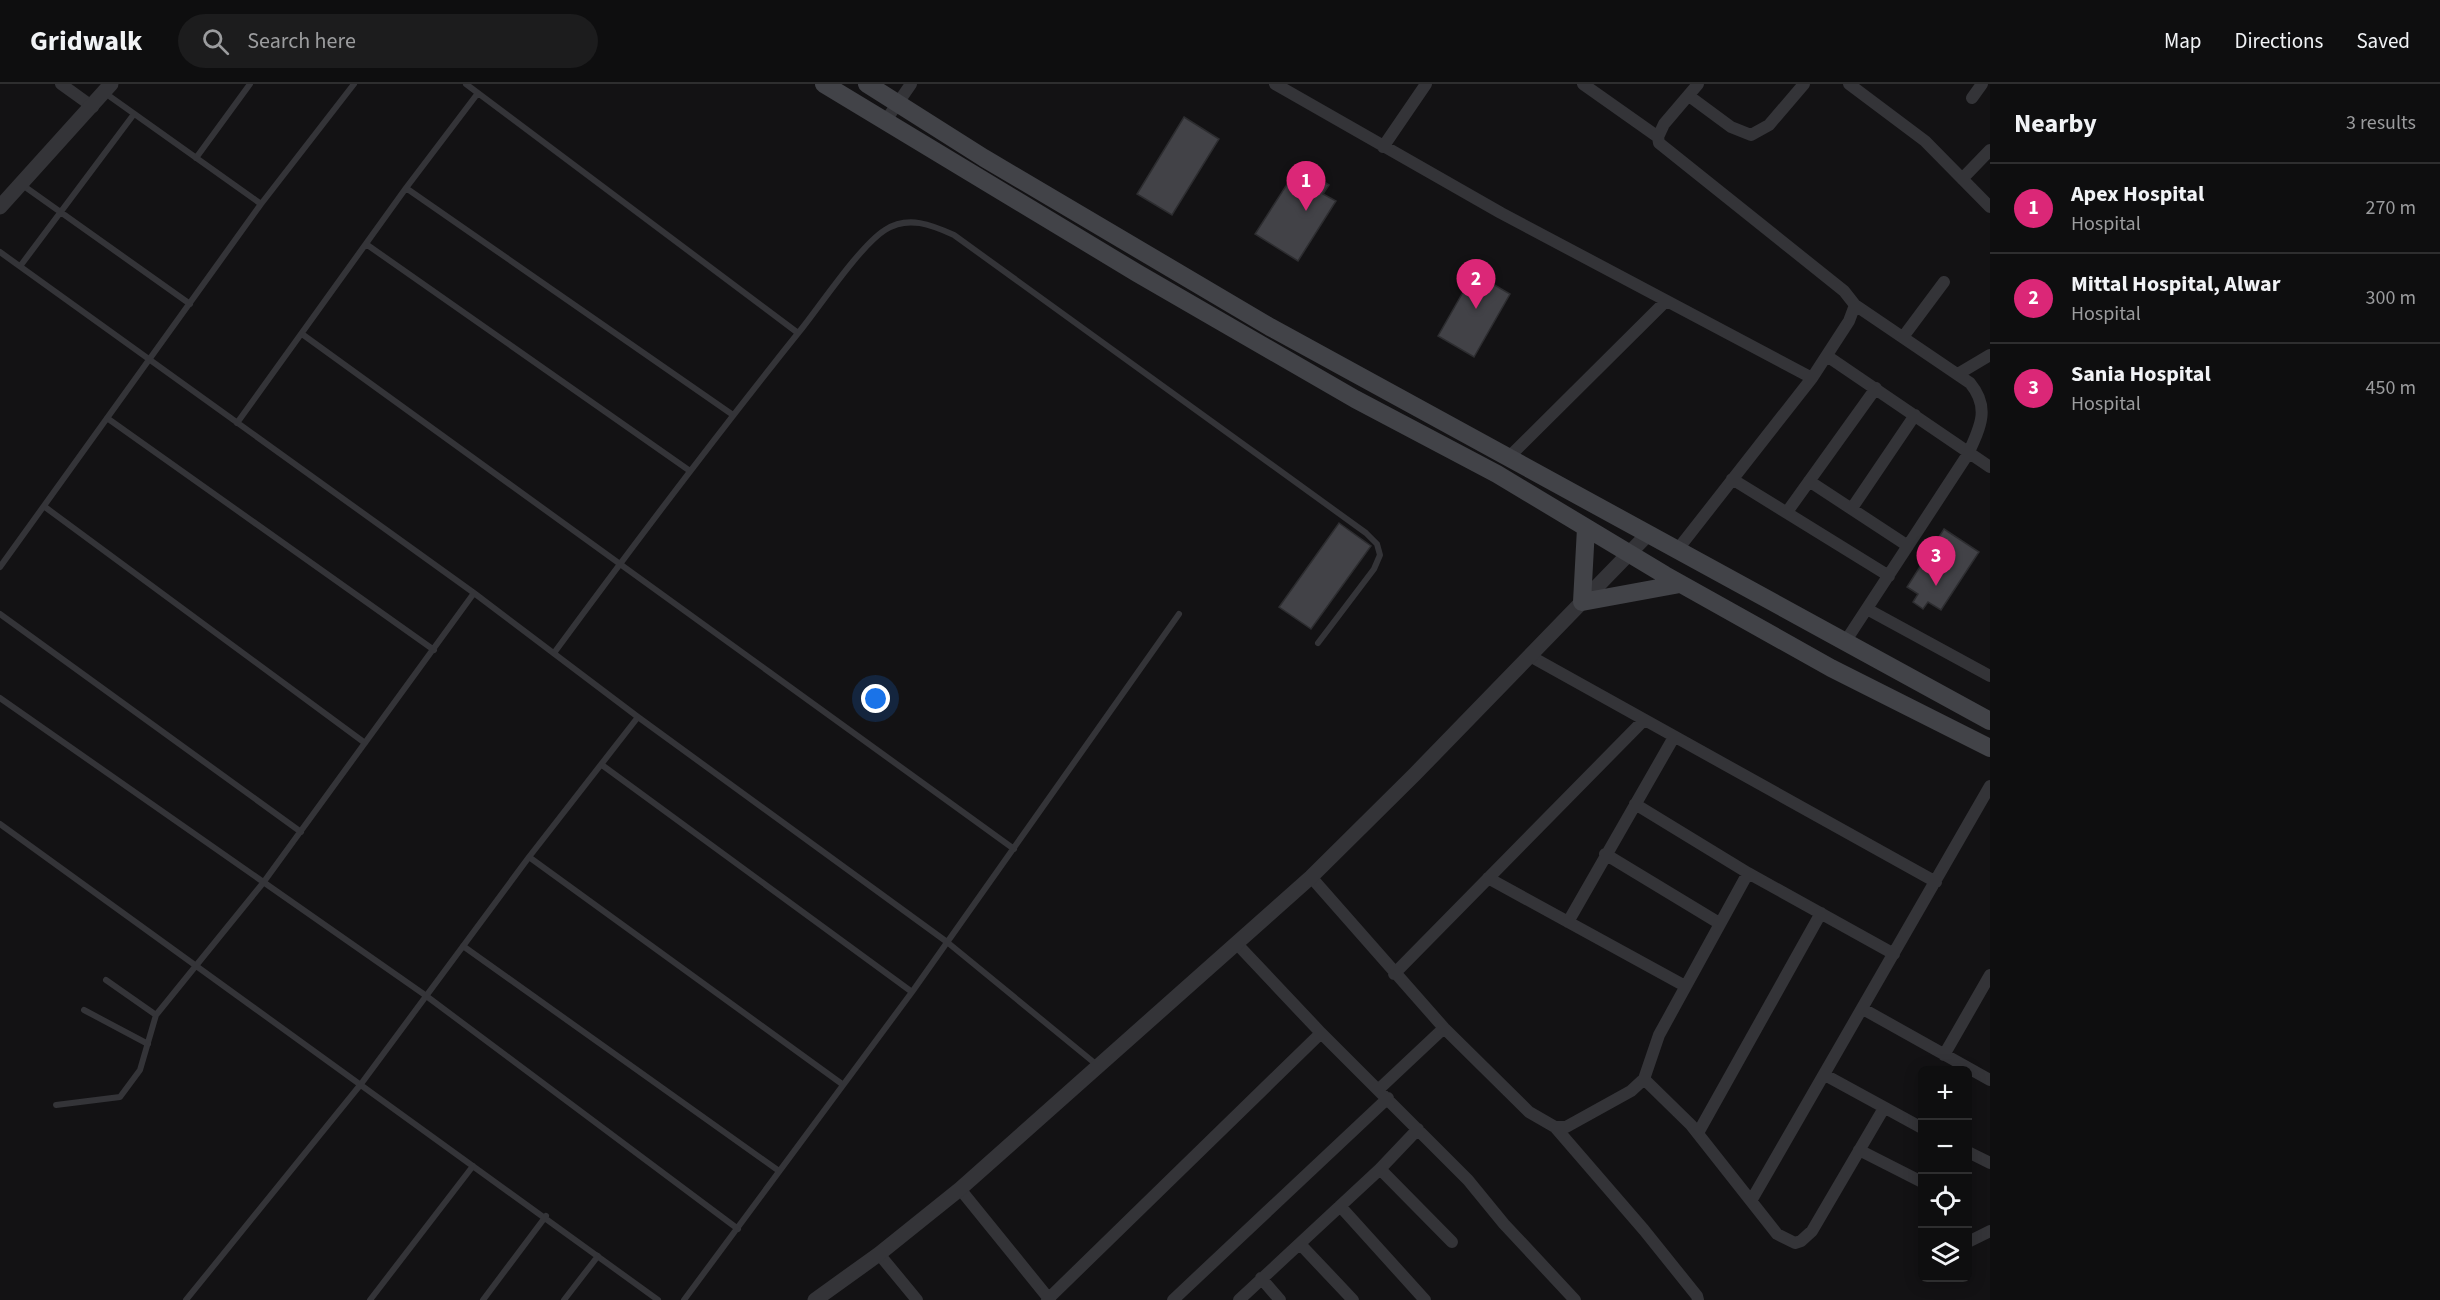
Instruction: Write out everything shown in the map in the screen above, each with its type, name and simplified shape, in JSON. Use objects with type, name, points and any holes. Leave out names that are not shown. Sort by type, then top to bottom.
[{"type":"main road","points":[[824,84],[884,123],[1052,219],[1137,273],[1355,399],[1497,474],[1628,554],[1831,668],[1990,748]]},
{"type":"main road","points":[[867,84],[984,158],[1179,275],[1990,721]]},
{"type":"main road","points":[[1586,528],[1582,602],[1680,584]]},
{"type":"street","points":[[61,84],[93,106]]},
{"type":"street","points":[[884,123],[911,84]]},
{"type":"street","points":[[1383,147],[1426,84]]},
{"type":"street","points":[[1582,84],[1658,137],[1664,148],[1829,279],[1855,305],[1958,374],[1986,397],[1982,425],[1968,454],[1845,642]]},
{"type":"street","points":[[1658,137],[1664,124],[1698,84]]},
{"type":"street","points":[[1689,96],[1731,128],[1751,135],[1769,125],[1804,84]]},
{"type":"street","points":[[1972,98],[1982,84]]},
{"type":"street","points":[[1279,85],[1383,147],[1812,378]]},
{"type":"street","points":[[1856,86],[1926,141],[1990,207]]},
{"type":"street","points":[[0,207],[108,88]]},
{"type":"street","points":[[1962,179],[1990,150]]},
{"type":"street","points":[[1903,337],[1944,282]]},
{"type":"street","points":[[1509,457],[1666,301]]},
{"type":"street","points":[[1678,549],[1812,378],[1849,321],[1855,305]]},
{"type":"street","points":[[1958,374],[1990,355]]},
{"type":"street","points":[[1827,356],[1990,467]]},
{"type":"street","points":[[1787,512],[1876,388]]},
{"type":"street","points":[[1852,508],[1915,416]]},
{"type":"street","points":[[1732,479],[1889,576]]},
{"type":"street","points":[[1809,481],[1908,546]]},
{"type":"street","points":[[815,1300],[879,1254],[960,1189],[1100,1067],[1311,877],[1648,534]]},
{"type":"street","points":[[1867,609],[1990,675]]},
{"type":"street","points":[[1530,656],[1936,882]]},
{"type":"street","points":[[1394,974],[1644,720]]},
{"type":"street","points":[[1568,922],[1674,737]]},
{"type":"street","points":[[1751,1201],[1990,786]]},
{"type":"street","points":[[1635,804],[1748,873],[1894,954]]},
{"type":"street","points":[[1605,854],[1719,924]]},
{"type":"street","points":[[1555,1127],[1566,1127],[1579,1122],[1631,1091],[1644,1079],[1652,1050],[1684,986],[1748,873]]},
{"type":"street","points":[[1311,877],[1394,974],[1444,1028],[1529,1112],[1555,1127],[1644,1230],[1698,1300]]},
{"type":"street","points":[[1488,878],[1684,986]]},
{"type":"street","points":[[1698,1133],[1821,913]]},
{"type":"street","points":[[1237,944],[1321,1033],[1468,1180],[1504,1224],[1575,1300]]},
{"type":"street","points":[[1944,1055],[1990,975]]},
{"type":"street","points":[[1863,1009],[1990,1080]]},
{"type":"street","points":[[1173,1300],[1383,1094],[1444,1028]]},
{"type":"street","points":[[960,1189],[1048,1299],[1321,1033]]},
{"type":"street","points":[[1825,1075],[1918,1125]]},
{"type":"street","points":[[1644,1079],[1698,1133],[1777,1234],[1795,1243],[1801,1241],[1812,1231],[1884,1108]]},
{"type":"street","points":[[1239,1300],[1380,1169],[1418,1129]]},
{"type":"street","points":[[1859,1150],[1918,1180]]},
{"type":"street","points":[[1972,1154],[1990,1163]]},
{"type":"street","points":[[1380,1169],[1452,1242]]},
{"type":"street","points":[[1340,1206],[1425,1300]]},
{"type":"street","points":[[1972,1240],[1990,1231]]},
{"type":"street","points":[[1300,1244],[1353,1300]]},
{"type":"street","points":[[879,1254],[917,1300]]},
{"type":"street","points":[[1261,1278],[1280,1300]]},
{"type":"lane","points":[[196,158],[250,84]]},
{"type":"lane","points":[[0,567],[261,204],[354,84]]},
{"type":"lane","points":[[466,84],[798,333]]},
{"type":"lane","points":[[108,88],[134,114],[261,204]]},
{"type":"lane","points":[[237,423],[406,188],[478,93]]},
{"type":"lane","points":[[21,265],[134,114]]},
{"type":"lane","points":[[21,184],[190,304]]},
{"type":"lane","points":[[406,188],[733,415]]},
{"type":"lane","points":[[554,653],[620,562],[733,415],[860,256],[885,230],[907,221],[930,224],[954,235],[1331,506],[1372,539],[1380,555],[1374,569],[1318,642]]},
{"type":"lane","points":[[366,244],[690,471]]},
{"type":"lane","points":[[0,252],[474,593],[638,717],[947,942],[1100,1067]]},
{"type":"lane","points":[[302,334],[1014,849]]},
{"type":"lane","points":[[107,418],[434,650]]},
{"type":"lane","points":[[45,507],[365,743]]},
{"type":"lane","points":[[56,1105],[120,1097],[140,1070],[156,1015],[301,832],[474,593]]},
{"type":"lane","points":[[0,614],[301,832]]},
{"type":"lane","points":[[684,1300],[912,992],[1179,614]]},
{"type":"lane","points":[[0,698],[426,995],[738,1229]]},
{"type":"lane","points":[[186,1300],[361,1084],[529,857],[638,717]]},
{"type":"lane","points":[[602,765],[912,992]]},
{"type":"lane","points":[[0,824],[473,1166],[546,1216],[658,1300]]},
{"type":"lane","points":[[529,857],[842,1084]]},
{"type":"lane","points":[[464,946],[779,1171]]},
{"type":"lane","points":[[106,980],[156,1015]]},
{"type":"lane","points":[[84,1010],[148,1044]]},
{"type":"lane","points":[[370,1300],[473,1166]]},
{"type":"lane","points":[[483,1300],[546,1216]]},
{"type":"lane","points":[[564,1300],[598,1256]]},
{"type":"building","points":[[1184,117],[1219,139],[1172,215],[1137,194]]},
{"type":"building","points":[[1309,172],[1329,185],[1323,194],[1336,201],[1298,261],[1255,234],[1293,175],[1303,181]]},
{"type":"building","points":[[1474,273],[1510,294],[1474,357],[1438,336]]},
{"type":"building","points":[[1339,523],[1371,546],[1311,629],[1279,607]]},
{"type":"building","points":[[1944,529],[1979,552],[1941,610],[1928,602],[1923,609],[1913,602],[1918,594],[1907,587]]},
{"type":"place","name":"Apex Hospital","points":[[1306,211]]},
{"type":"place","name":"Mittal Hospital, Alwar","points":[[1476,309]]},
{"type":"place","name":"Sania Hospital","points":[[1936,586]]}]
